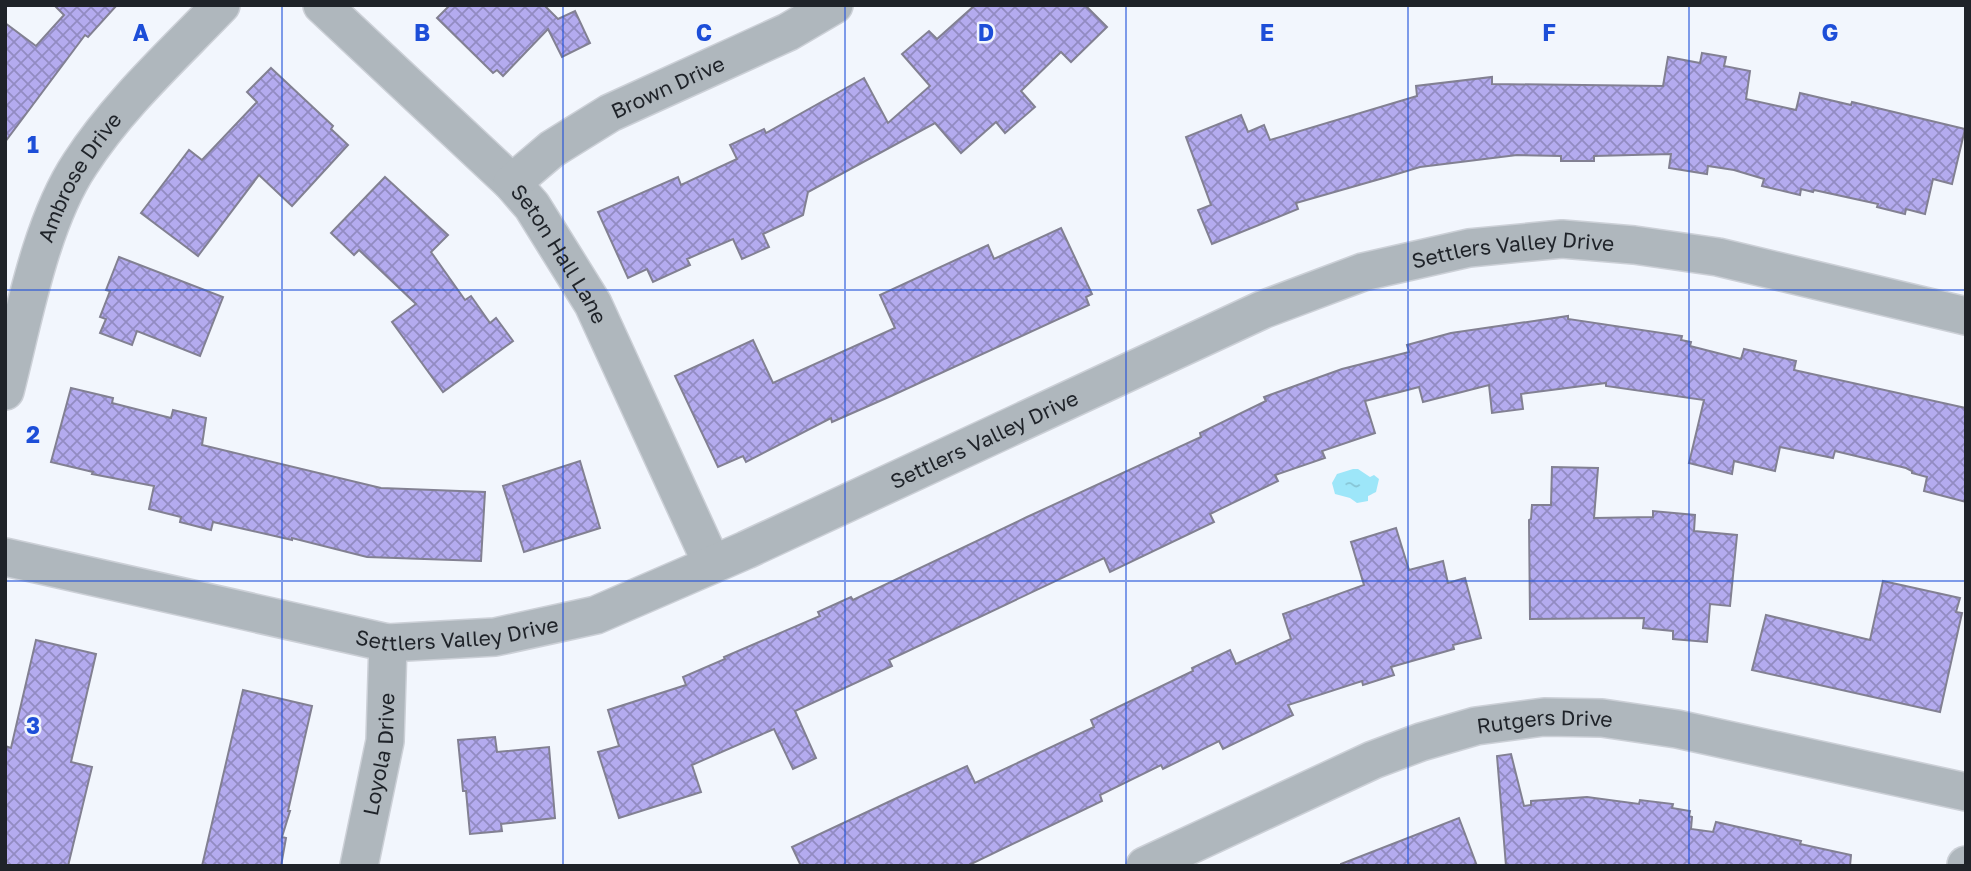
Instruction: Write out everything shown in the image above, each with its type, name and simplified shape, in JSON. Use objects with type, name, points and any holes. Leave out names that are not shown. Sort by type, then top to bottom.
[{"type":"street","name":"Ambrose Drive","points":[[5,391],[39,258],[62,197],[79,164],[124,106],[221,5]]},
{"type":"street","name":"Seton Hall Lane","points":[[322,5],[512,183],[532,206],[593,304],[712,564]]},
{"type":"street","name":"Brown Drive","points":[[512,183],[552,149],[610,113],[788,32],[834,5]]},
{"type":"street","name":"Settlers Valley Drive","points":[[5,557],[388,643],[495,637],[596,615],[1262,310],[1363,271],[1469,248],[1562,239],[1634,245],[1718,257],[1966,316]]},
{"type":"street","name":"Loyola Drive","points":[[359,866],[385,741],[388,643]]},
{"type":"street","name":"Rutgers Drive","points":[[1145,866],[1373,760],[1476,726],[1544,717],[1602,718],[1677,729],[1966,792]]},
{"type":"water","points":[[1353,469],[1379,479],[1376,492],[1368,496],[1368,501],[1357,503],[1335,494],[1332,483],[1337,474]]},
{"type":"building","points":[[54,5],[117,5],[88,37],[85,35],[5,142],[5,23],[36,46],[64,15]]},
{"type":"building","points":[[450,5],[544,5],[558,19],[575,11],[590,43],[562,57],[548,29],[503,76],[497,70],[493,73],[437,18]]},
{"type":"building","points":[[975,5],[1085,5],[1107,27],[1071,62],[1061,52],[1021,91],[1035,107],[1005,133],[996,122],[961,153],[935,123],[808,192],[803,215],[763,234],[769,247],[742,259],[733,239],[687,259],[690,265],[653,282],[647,269],[628,278],[598,212],[678,177],[681,185],[737,159],[730,145],[764,129],[766,133],[864,78],[888,123],[930,86],[902,54],[929,31],[937,39]]},
{"type":"building","points":[[1702,53],[1726,57],[1724,66],[1750,71],[1746,99],[1796,110],[1800,93],[1851,105],[1852,102],[1965,129],[1952,184],[1933,179],[1925,214],[1906,209],[1905,214],[1877,207],[1878,204],[1814,190],[1801,189],[1800,195],[1762,186],[1764,179],[1734,170],[1708,166],[1707,174],[1669,168],[1671,154],[1594,156],[1594,161],[1561,161],[1561,156],[1517,155],[1420,167],[1296,203],[1298,209],[1212,244],[1198,210],[1211,205],[1186,137],[1241,115],[1248,132],[1264,125],[1270,140],[1417,96],[1416,86],[1492,77],[1492,84],[1663,86],[1668,57],[1700,63]]},
{"type":"building","points":[[271,68],[333,126],[331,129],[348,145],[292,206],[259,175],[198,256],[141,213],[189,150],[202,160],[257,102],[247,92]]},
{"type":"building","points":[[385,177],[448,235],[431,252],[465,300],[471,296],[490,323],[496,318],[513,341],[443,392],[392,322],[416,304],[359,250],[354,255],[331,233]]},
{"type":"building","points":[[1061,228],[1092,294],[1086,297],[1089,305],[832,422],[831,418],[746,462],[743,456],[718,467],[675,376],[753,340],[773,383],[895,328],[880,295],[988,245],[994,259]]},
{"type":"building","points":[[119,257],[223,297],[200,356],[137,331],[132,345],[100,333],[106,319],[100,317],[110,291],[106,290]]},
{"type":"building","points":[[1568,316],[1568,319],[1682,336],[1681,340],[1691,342],[1690,346],[1741,359],[1744,349],[1796,361],[1794,370],[1966,408],[1966,502],[1924,491],[1927,477],[1912,473],[1906,468],[1835,451],[1833,458],[1780,447],[1775,471],[1734,461],[1732,474],[1689,463],[1704,400],[1606,386],[1606,383],[1521,394],[1523,409],[1492,413],[1489,385],[1423,402],[1419,387],[1365,401],[1375,433],[1322,451],[1325,458],[1275,475],[1278,481],[1210,514],[1214,522],[1110,572],[1104,558],[889,660],[892,666],[795,711],[816,758],[793,769],[774,729],[692,765],[701,792],[619,818],[598,752],[619,746],[608,710],[686,685],[683,677],[820,616],[818,612],[851,597],[853,600],[1201,437],[1200,433],[1266,401],[1264,397],[1342,369],[1409,352],[1407,345],[1451,333]]},
{"type":"building","points":[[71,388],[113,398],[112,403],[171,418],[173,410],[206,418],[202,445],[381,488],[485,492],[481,561],[367,557],[213,522],[211,530],[180,522],[181,517],[149,509],[154,486],[92,474],[93,472],[51,462]]},
{"type":"building","points":[[580,461],[600,528],[524,552],[503,486]]},
{"type":"building","points":[[1552,467],[1598,468],[1594,518],[1653,517],[1653,511],[1695,515],[1694,531],[1737,535],[1730,606],[1710,604],[1707,642],[1673,639],[1673,631],[1643,628],[1644,618],[1530,619],[1529,520],[1532,505],[1551,505]]},
{"type":"building","points":[[1396,528],[1409,570],[1443,561],[1448,583],[1465,578],[1481,638],[1453,645],[1454,649],[1391,667],[1394,675],[1363,685],[1362,681],[1288,705],[1293,715],[1223,749],[1219,741],[1163,769],[1161,765],[1100,795],[1102,801],[967,866],[801,866],[792,847],[899,797],[967,766],[975,783],[1094,727],[1091,720],[1193,671],[1192,668],[1230,650],[1236,664],[1291,639],[1283,614],[1364,585],[1351,542]]},
{"type":"building","points":[[1883,581],[1960,598],[1956,612],[1962,613],[1940,712],[1752,670],[1766,615],[1870,640]]},
{"type":"building","points":[[36,640],[96,654],[71,762],[92,767],[68,866],[5,866],[5,746],[11,748]]},
{"type":"building","points":[[243,690],[312,706],[282,837],[286,838],[281,866],[202,866]]},
{"type":"building","points":[[495,737],[497,752],[549,747],[555,818],[501,824],[502,831],[470,834],[458,740]]},
{"type":"building","points":[[1511,754],[1524,806],[1531,805],[1531,801],[1587,797],[1639,804],[1640,800],[1673,804],[1672,808],[1690,811],[1691,829],[1713,832],[1716,822],[1801,841],[1800,844],[1851,855],[1850,866],[1506,866],[1497,756]]},
{"type":"building","points":[[1459,818],[1477,866],[1341,866],[1341,864]]}]
